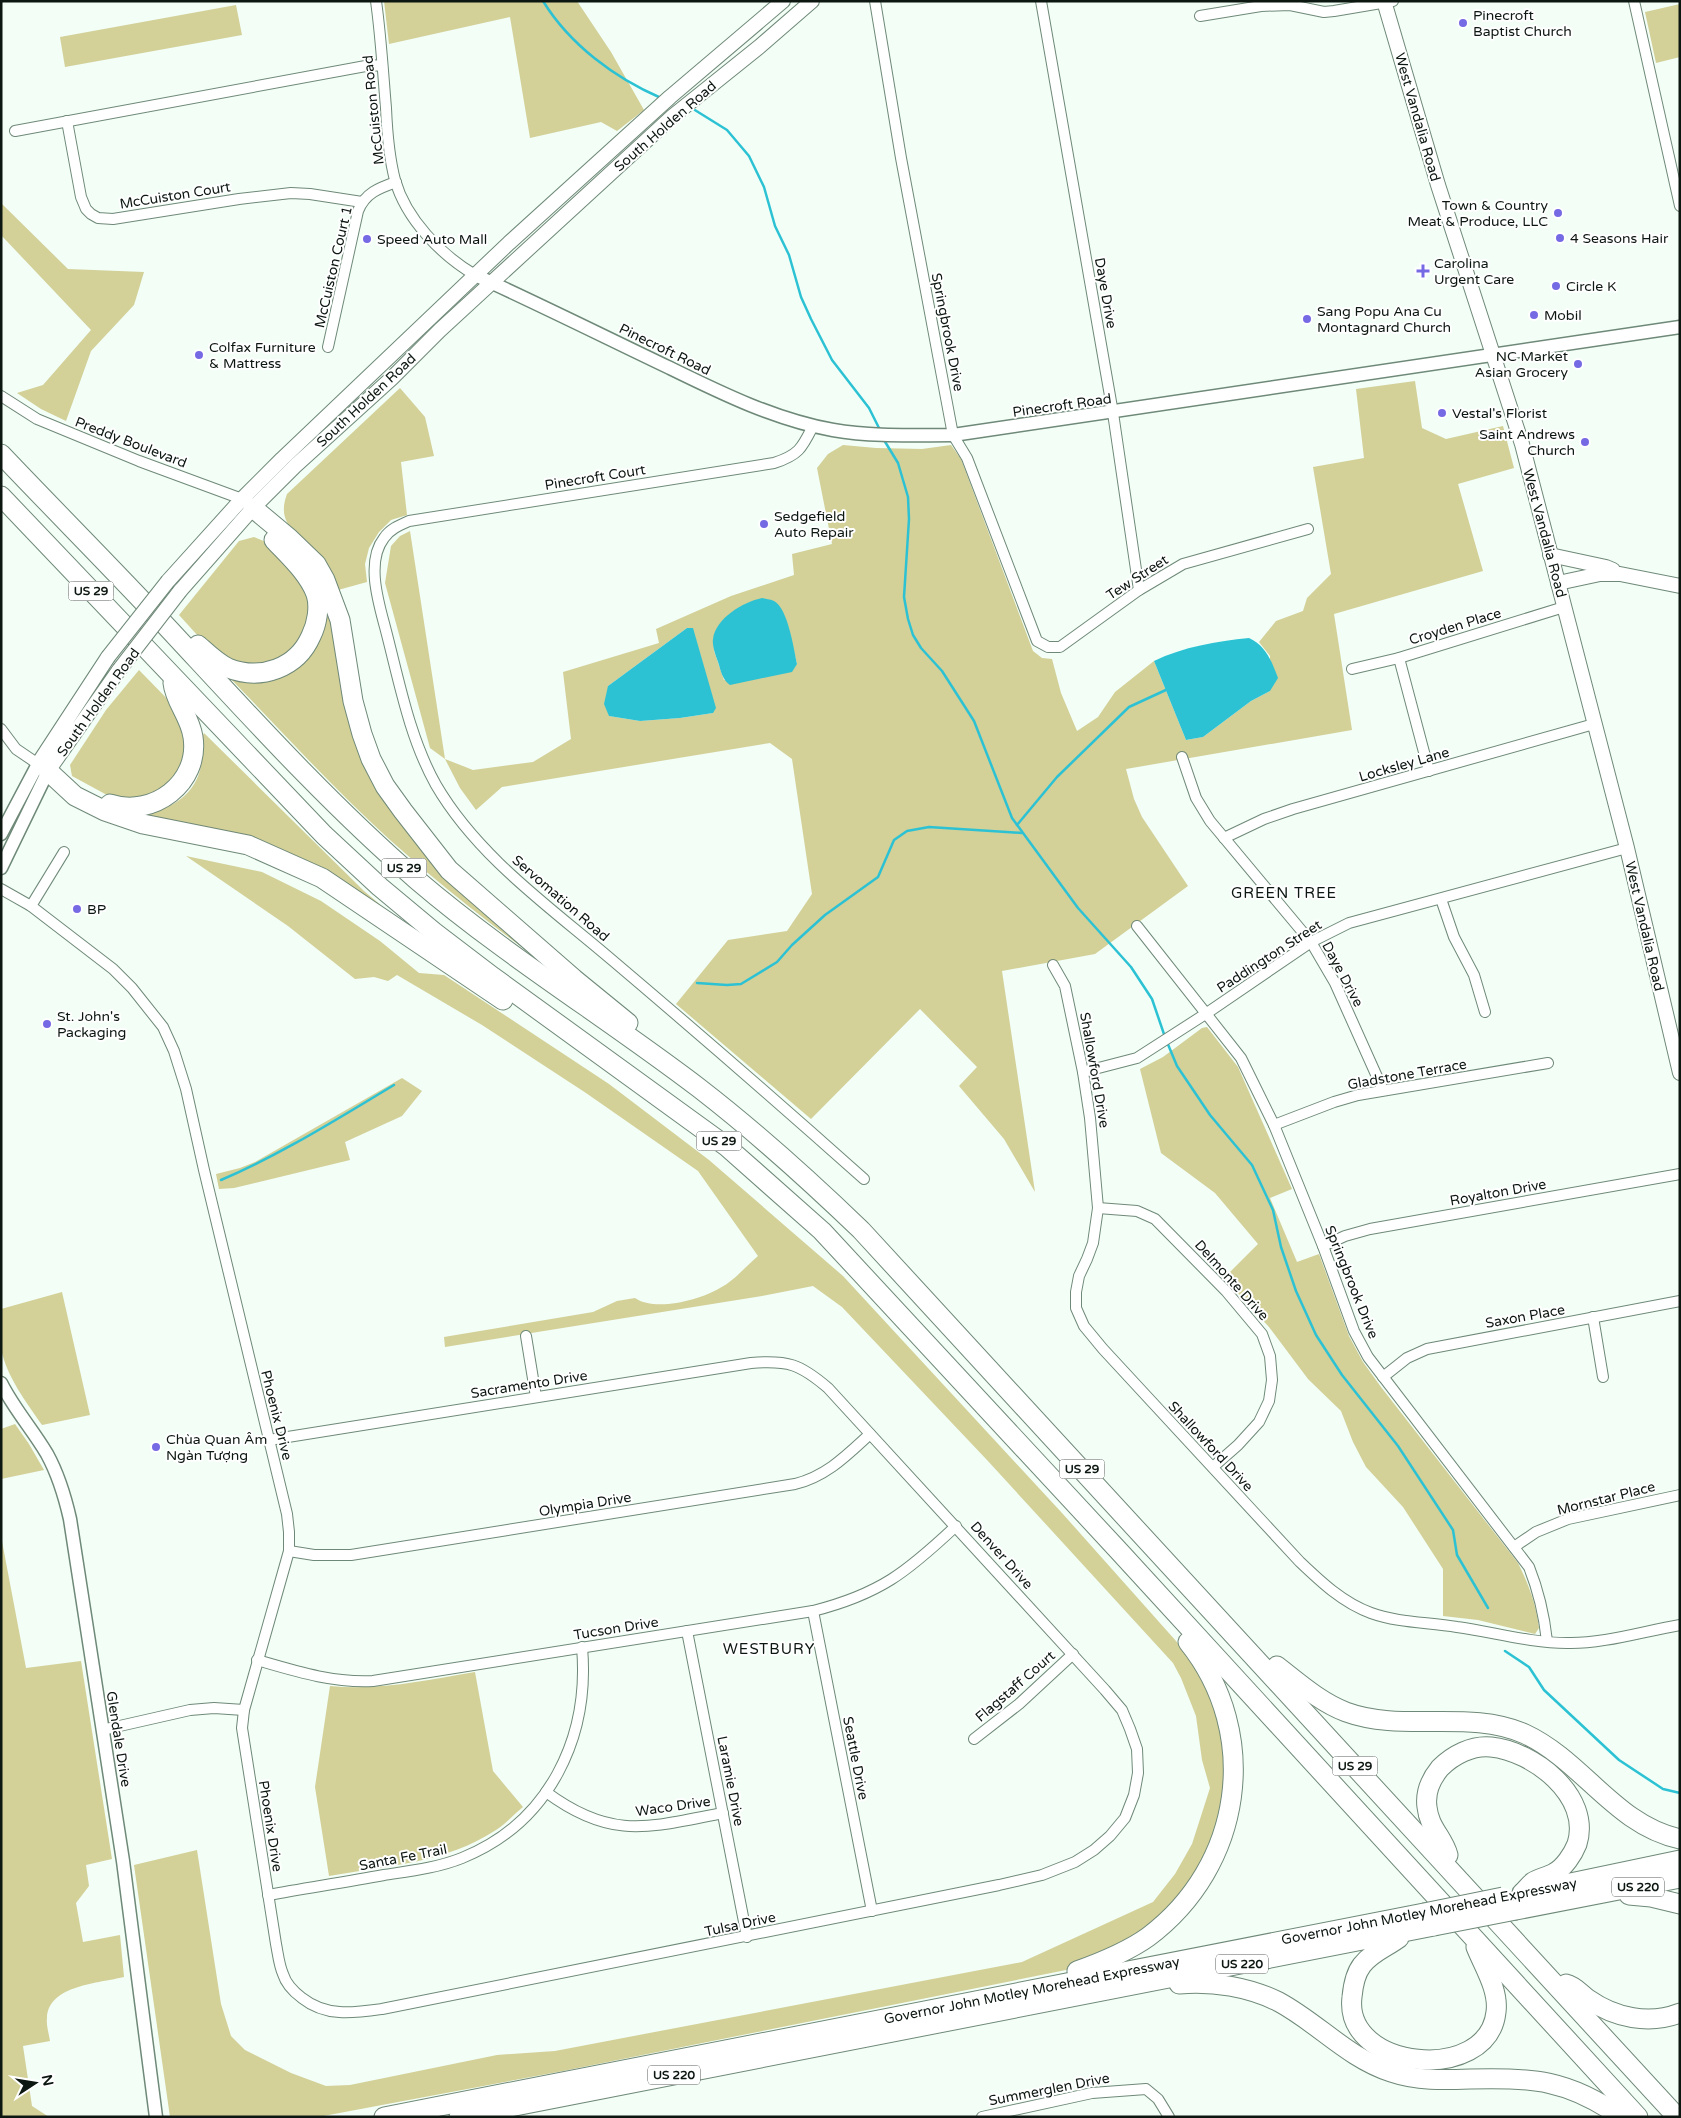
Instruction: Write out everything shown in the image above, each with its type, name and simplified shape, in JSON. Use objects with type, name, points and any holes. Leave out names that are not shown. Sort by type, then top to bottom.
[{"type":"highway","name":"US 29","points":[[1,454],[148,606],[288,756],[375,843],[419,882],[510,952],[699,1088],[763,1138],[802,1172],[861,1230],[1677,2117]]},
{"type":"highway","name":"US 29","points":[[1,496],[324,835],[380,887],[493,977],[726,1146],[822,1231],[1118,1550],[1638,2117]]},
{"type":"highway","points":[[148,606],[168,616],[209,656],[227,667],[244,672],[262,674],[290,663],[302,653],[316,626],[316,596],[303,572],[267,533],[247,504]]},
{"type":"highway","points":[[247,504],[296,544],[316,564],[325,580],[340,620],[353,701],[362,734],[371,759],[385,786],[403,812],[450,870],[574,979],[680,1065],[699,1088]]},
{"type":"highway","points":[[43,768],[77,785],[105,803],[118,807],[143,807],[166,797],[182,783],[191,766],[194,750],[192,728],[188,715],[174,695],[172,677]]},
{"type":"highway","points":[[43,768],[75,796],[105,811],[143,824],[248,845],[322,878],[518,1011],[555,1021]]},
{"type":"highway","points":[[1051,1986],[1068,1974],[1116,1956],[1133,1946],[1148,1937],[1176,1912],[1189,1897],[1218,1849],[1230,1813],[1233,1794],[1234,1760],[1232,1739],[1222,1700],[1195,1651],[1141,1589],[1118,1550]]},
{"type":"highway","points":[[1258,1660],[1277,1667],[1323,1701],[1346,1712],[1391,1721],[1488,1724],[1512,1729],[1545,1745],[1632,1818],[1653,1830],[1680,1839]]},
{"type":"highway","points":[[1452,1871],[1447,1852],[1431,1825],[1427,1806],[1429,1787],[1437,1772],[1448,1760],[1469,1749],[1490,1746],[1513,1752],[1534,1763],[1560,1782],[1570,1795],[1576,1810],[1579,1831],[1576,1844],[1563,1867],[1554,1874],[1533,1881],[1514,1900]]},
{"type":"highway","name":"Governor John Motley Morehead Expressway","points":[[384,2117],[1051,1986],[1429,1919],[1680,1860]]},
{"type":"highway","name":"Governor John Motley Morehead Expressway","points":[[1514,1900],[1595,1895],[1680,1878]]},
{"type":"highway","points":[[1595,1895],[1615,1898],[1628,1895],[1651,1897],[1680,1904]]},
{"type":"highway","name":"Governor John Motley Morehead Expressway","points":[[459,2117],[1407,1931],[1429,1919]]},
{"type":"highway","points":[[1407,1931],[1392,1944],[1379,1949],[1362,1965],[1354,1982],[1351,2002],[1352,2009],[1356,2023],[1374,2045],[1390,2053],[1434,2060],[1450,2059],[1467,2052],[1485,2037],[1492,2026],[1496,2013],[1492,1982],[1472,1936]]},
{"type":"highway","points":[[1553,1981],[1571,1985],[1589,2000],[1606,2009],[1635,2019],[1657,2019],[1680,2013]]},
{"type":"highway","points":[[1076,1996],[1128,1992],[1186,1984],[1232,1986],[1257,1993],[1280,2003],[1358,2057],[1394,2073],[1430,2080],[1508,2078],[1557,2084],[1578,2091],[1602,2103],[1621,2117]]},
{"type":"main road","name":"South Holden Road","points":[[43,768],[108,657],[168,581],[475,275],[670,97],[783,1]]},
{"type":"main road","name":"South Holden Road","points":[[43,768],[247,504],[295,466],[392,378],[492,282],[673,116],[759,47],[812,1]]},
{"type":"main road","name":"West Vandalia Road","points":[[1387,2],[1437,183],[1522,444],[1627,848],[1680,1073]]},
{"type":"main road","points":[[1550,555],[1606,567],[1620,574]]},
{"type":"main road","points":[[1558,583],[1600,574],[1620,574],[1680,586]]},
{"type":"street","name":"McCuiston Road","points":[[376,1],[388,142],[396,182],[409,210],[424,231],[459,265],[475,275]]},
{"type":"street","name":"Springbrook Drive","points":[[875,1],[901,158],[954,435],[967,458],[1037,641],[1048,648]]},
{"type":"street","name":"Daye Drive","points":[[1041,1],[1113,413],[1139,590]]},
{"type":"street","points":[[1634,1],[1680,206]]},
{"type":"street","points":[[1200,16],[1261,6],[1290,5],[1324,12],[1387,2]]},
{"type":"street","points":[[15,131],[371,65],[382,66]]},
{"type":"street","name":"McCuiston Court","points":[[67,121],[81,197],[86,209],[98,218],[120,219],[239,199],[290,193],[362,202]]},
{"type":"street","name":"McCuiston Court 1","points":[[328,348],[356,219],[362,202],[377,189],[396,182]]},
{"type":"street","name":"Pinecroft Road","points":[[475,275],[708,387],[813,426],[884,436],[954,435],[1113,413],[1680,327]]},
{"type":"street","name":"Preddy Boulevard","points":[[1,396],[37,419],[247,504]]},
{"type":"street","name":"Pinecroft Court","points":[[378,552],[383,538],[394,528],[409,520],[774,463],[791,458],[802,448],[813,426]]},
{"type":"street","name":"Tew Street","points":[[1048,648],[1060,647],[1139,590],[1183,564],[1216,553],[1308,529]]},
{"type":"street","name":"Servomation Road","points":[[378,552],[374,570],[377,596],[408,716],[424,763],[456,815],[505,868],[757,1084],[864,1179]]},
{"type":"street","name":"Croyden Place","points":[[1352,669],[1399,658],[1564,607]]},
{"type":"street","points":[[1399,658],[1429,771]]},
{"type":"street","name":"Locksley Lane","points":[[1224,838],[1272,816],[1594,724]]},
{"type":"street","points":[[1,729],[16,749],[43,768]]},
{"type":"street","name":"Daye Drive","points":[[1182,757],[1196,798],[1210,821],[1311,942],[1335,983],[1383,1090]]},
{"type":"street","name":"South Holden Road","points":[[1,834],[43,768]]},
{"type":"street","name":"South Holden Road","points":[[1,868],[43,768]]},
{"type":"street","name":"Paddington Street","points":[[1083,1072],[1136,1058],[1207,1013],[1311,942],[1349,923],[1627,848]]},
{"type":"street","points":[[31,906],[64,852]]},
{"type":"street","name":"Phoenix Drive","points":[[1,889],[31,906],[113,969],[132,988],[163,1026],[174,1051],[186,1089],[287,1514],[289,1551],[257,1660],[244,1710],[242,1728],[276,1944],[283,1976],[293,1991],[318,2008]]},
{"type":"street","points":[[1441,899],[1454,937],[1474,975],[1485,1012]]},
{"type":"street","name":"Springbrook Drive","points":[[1137,926],[1241,1058],[1274,1125],[1323,1246],[1354,1331],[1368,1357],[1529,1567],[1539,1590],[1547,1641]]},
{"type":"street","name":"Shallowford Drive","points":[[1053,965],[1065,986],[1083,1072],[1090,1118],[1098,1208],[1093,1243],[1079,1276],[1076,1308],[1084,1326],[1325,1586],[1369,1612],[1393,1620],[1454,1626],[1547,1641],[1566,1643],[1587,1642],[1680,1625]]},
{"type":"street","name":"Gladstone Terrace","points":[[1274,1125],[1334,1102],[1383,1090],[1548,1063]]},
{"type":"street","name":"Royalton Drive","points":[[1323,1246],[1345,1236],[1370,1229],[1680,1174]]},
{"type":"street","name":"Delmonte Drive","points":[[1098,1208],[1137,1211],[1155,1219],[1226,1291],[1262,1334],[1270,1356],[1272,1380],[1269,1401],[1259,1422],[1238,1445],[1213,1467]]},
{"type":"street","name":"Saxon Place","points":[[1383,1377],[1407,1358],[1427,1349],[1680,1301]]},
{"type":"street","points":[[1594,1317],[1603,1377]]},
{"type":"street","points":[[526,1336],[536,1397]]},
{"type":"street","name":"Sacramento Drive","points":[[269,1440],[751,1362],[773,1361],[793,1364]]},
{"type":"street","name":"Denver Drive","points":[[793,1364],[809,1371],[828,1388],[1073,1654],[1122,1710],[1137,1749],[1138,1773],[1134,1795]]},
{"type":"street","name":"Glendale Drive","points":[[1,1383],[13,1405],[48,1456],[65,1500],[70,1520],[123,1861],[156,2117]]},
{"type":"street","name":"Olympia Drive","points":[[289,1551],[314,1555],[351,1555],[795,1484],[808,1481],[828,1471],[870,1434]]},
{"type":"street","name":"Mornstar Place","points":[[1514,1547],[1536,1532],[1568,1519],[1680,1495]]},
{"type":"street","name":"Tucson Drive","points":[[257,1660],[319,1677],[345,1681],[372,1681],[813,1611],[854,1599],[895,1579],[956,1526]]},
{"type":"street","name":"Seattle Drive","points":[[813,1611],[872,1910]]},
{"type":"street","name":"Laramie Drive","points":[[687,1630],[747,1937]]},
{"type":"street","name":"Santa Fe Trail","points":[[268,1894],[433,1867],[461,1858],[485,1847],[502,1836],[527,1814],[546,1792],[557,1776],[575,1735],[583,1695],[582,1648]]},
{"type":"street","name":"Flagstaff Court","points":[[974,1738],[1019,1704],[1073,1654]]},
{"type":"street","points":[[102,1730],[190,1710],[214,1708],[244,1710]]},
{"type":"street","name":"Waco Drive","points":[[546,1792],[591,1819],[620,1826],[649,1827],[723,1813]]},
{"type":"street","name":"Tulsa Drive","points":[[318,2008],[351,2014],[382,2009],[747,1937],[1042,1876],[1075,1862],[1094,1850],[1110,1836],[1124,1818],[1134,1795]]},
{"type":"street","name":"Summerglen Drive","points":[[982,2117],[1029,2112],[1092,2093],[1146,2089],[1158,2099],[1169,2117]]},
{"type":"shaded area","points":[[384,1],[577,1],[611,52],[644,110],[617,131],[601,122],[530,138],[510,17],[389,44]]},
{"type":"shaded area","points":[[1680,4],[1680,57],[1656,63],[1645,12]]},
{"type":"shaded area","points":[[236,5],[242,35],[65,67],[60,37]]},
{"type":"shaded area","points":[[1,203],[68,269],[144,272],[134,305],[91,351],[66,421],[41,409],[17,393],[43,385],[91,330],[1,235]]},
{"type":"shaded area","points":[[1415,381],[1422,428],[1446,439],[1503,426],[1514,468],[1458,484],[1483,571],[1334,614],[1352,730],[1126,769],[1134,799],[1142,817],[1188,886],[1095,954],[1002,971],[1035,1192],[1004,1139],[959,1086],[977,1067],[920,1009],[811,1119],[676,1004],[728,940],[787,931],[812,894],[792,759],[770,743],[502,787],[476,810],[460,788],[445,759],[473,770],[533,762],[571,739],[563,672],[659,643],[656,629],[731,596],[794,575],[792,554],[832,544],[817,468],[828,454],[843,445],[922,449],[951,445],[961,459],[1033,651],[1042,658],[1052,659],[1061,693],[1077,731],[1098,717],[1115,692],[1154,661],[1186,740],[1203,737],[1251,701],[1270,691],[1270,656],[1259,642],[1276,621],[1303,611],[1307,598],[1331,574],[1313,467],[1364,458],[1356,389]],"holes":[[[787,623],[797,664],[724,680],[714,651],[713,638]],[[687,628],[713,713],[640,721],[609,716],[608,686]]]},
{"type":"shaded area","points":[[400,388],[425,417],[434,456],[401,462],[407,515],[391,520],[379,532],[369,548],[365,564],[367,582],[338,590],[318,555],[291,529],[287,522],[284,514],[284,505],[287,494]]},
{"type":"shaded area","points":[[410,531],[445,759],[430,748],[385,583],[391,546],[400,536]]},
{"type":"shaded area","points":[[254,537],[266,542],[302,580],[310,597],[305,639],[265,668],[218,658],[179,615],[239,541]]},
{"type":"shaded area","points":[[331,616],[380,786],[542,962],[492,925],[420,867],[336,788],[227,675],[262,680],[323,618]]},
{"type":"shaded area","points":[[139,670],[179,711],[186,727],[183,771],[155,798],[118,801],[72,776],[70,765],[106,710]]},
{"type":"shaded area","points":[[204,733],[364,891],[415,934],[315,868],[139,815],[151,813],[172,805],[189,791],[195,783],[199,772]]},
{"type":"shaded area","points":[[186,856],[262,872],[321,901],[380,941],[419,973],[444,975],[609,1084],[709,1160],[843,1276],[1062,1513],[1184,1650],[1205,1679],[1216,1706],[1227,1766],[1220,1821],[1193,1880],[1152,1926],[1093,1961],[1066,1970],[563,2071],[318,2117],[170,2117],[134,1865],[197,1850],[221,2004],[231,2036],[245,2050],[291,2073],[326,2086],[350,2085],[497,2055],[555,2051],[1022,1962],[1153,1902],[1175,1874],[1192,1844],[1210,1788],[1202,1760],[1196,1716],[1173,1663],[987,1460],[842,1307],[813,1286],[762,1296],[445,1347],[444,1337],[593,1312],[617,1301],[635,1298],[654,1304],[665,1304],[701,1297],[725,1285],[758,1256],[698,1171],[586,1093],[482,1025],[397,975],[388,981],[374,977],[355,979],[288,926]]},
{"type":"shaded area","points":[[1207,1027],[1238,1067],[1292,1189],[1270,1198],[1297,1262],[1319,1254],[1349,1336],[1363,1362],[1518,1563],[1529,1587],[1536,1611],[1539,1628],[1535,1634],[1478,1620],[1443,1616],[1443,1569],[1403,1507],[1366,1467],[1353,1442],[1341,1411],[1308,1379],[1269,1327],[1224,1278],[1258,1244],[1215,1193],[1161,1153],[1140,1069],[1163,1057],[1202,1028]]},
{"type":"shaded area","points":[[402,1078],[422,1091],[402,1116],[345,1142],[350,1160],[234,1188],[219,1189],[216,1174],[255,1162]]},
{"type":"shaded area","points":[[62,1292],[90,1415],[42,1425],[18,1389],[4,1359],[1,1349],[1,1309]]},
{"type":"shaded area","points":[[15,1424],[44,1470],[1,1479],[1,1429]]},
{"type":"shaded area","points":[[1,1536],[26,1668],[81,1661],[112,1859],[86,1865],[89,1886],[76,1903],[83,1942],[120,1935],[124,1977],[77,1987],[65,1992],[50,2007],[47,2027],[50,2041],[23,2046],[32,2106],[49,2117],[1,2117]]},
{"type":"shaded area","points":[[475,1672],[493,1771],[523,1807],[496,1830],[457,1850],[415,1862],[329,1876],[315,1787],[330,1686],[385,1686]]},
{"type":"water","points":[[762,598],[774,601],[783,612],[790,630],[797,664],[792,672],[730,685],[722,675],[714,650],[713,639],[715,631],[731,612],[747,603]]},
{"type":"water","points":[[687,628],[693,628],[716,708],[713,713],[640,721],[609,716],[604,704],[608,686]]},
{"type":"water","points":[[1249,638],[1264,649],[1278,678],[1270,691],[1251,701],[1203,737],[1186,740],[1154,661],[1200,645]]},
{"type":"waterway","points":[[543,1],[566,32],[580,46],[627,81],[661,98]]},
{"type":"waterway","points":[[690,107],[727,130],[749,156],[764,187],[775,226],[789,255],[801,297],[811,319],[832,360],[869,408],[880,430]]},
{"type":"waterway","points":[[884,440],[898,463],[908,497],[909,519],[904,597],[913,635],[921,648],[942,671],[974,721],[1012,818],[1078,908],[1131,967],[1152,999],[1165,1037]]},
{"type":"waterway","points":[[1017,825],[1057,777],[1129,707],[1168,689]]},
{"type":"waterway","points":[[697,983],[741,984],[777,962],[792,945],[825,915],[878,877],[894,840],[907,831],[929,827],[1022,833]]},
{"type":"waterway","points":[[1167,1042],[1177,1066],[1210,1115],[1252,1165],[1273,1210],[1281,1247],[1296,1291],[1316,1335],[1342,1375],[1398,1446],[1453,1530],[1457,1555],[1488,1608]]},
{"type":"waterway","points":[[221,1180],[288,1147],[394,1085]]},
{"type":"waterway","points":[[1505,1651],[1529,1667],[1544,1690],[1619,1760],[1663,1789],[1680,1793]]},
{"type":"place","name":"Pinecroft Baptist Church","points":[[1463,23]]},
{"type":"place","name":"Town & Country Meat & Produce, LLC","points":[[1558,213]]},
{"type":"place","name":"4 Seasons Hair","points":[[1560,238]]},
{"type":"place","name":"Speed Auto Mall","points":[[367,239]]},
{"type":"place","name":"Carolina Urgent Care","points":[[1423,271]]},
{"type":"place","name":"Circle K","points":[[1556,286]]},
{"type":"place","name":"Mobil","points":[[1534,315]]},
{"type":"place","name":"Sang Popu Ana Cu Montagnard Church","points":[[1307,319]]},
{"type":"place","name":"Colfax Furniture & Mattress","points":[[199,355]]},
{"type":"place","name":"NC Market Asian Grocery","points":[[1578,364]]},
{"type":"place","name":"Vestal's Florist","points":[[1442,413]]},
{"type":"place","name":"Saint Andrews Church","points":[[1585,442]]},
{"type":"place","name":"Sedgefield Auto Repair","points":[[764,524]]},
{"type":"place","name":"BP","points":[[77,909]]},
{"type":"place","name":"St. John's Packaging","points":[[47,1024]]},
{"type":"place","name":"Chùa Quan Âm Ngàn Tượng","points":[[156,1447]]},
{"type":"district","name":"GREEN TREE","points":[[1284,893]]},
{"type":"district","name":"WESTBURY","points":[[769,1649]]}]
